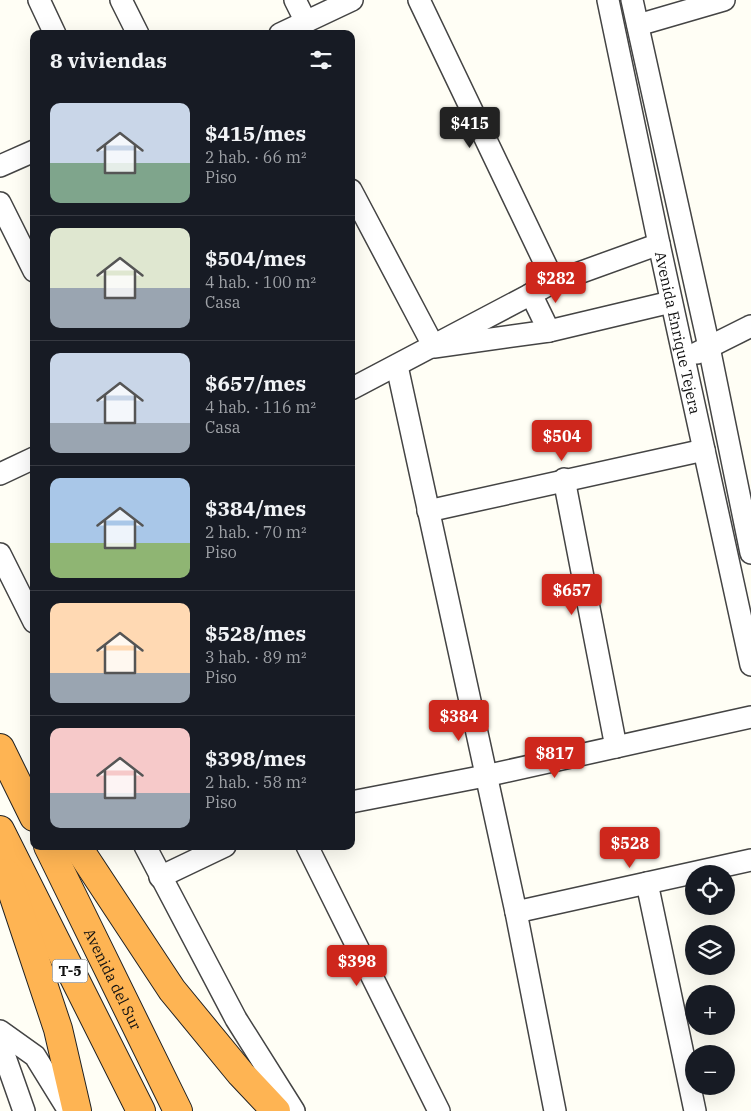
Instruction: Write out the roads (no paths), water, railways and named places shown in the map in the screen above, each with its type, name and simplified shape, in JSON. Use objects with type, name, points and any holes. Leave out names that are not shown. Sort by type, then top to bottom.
[{"type":"highway","points":[[0,730],[30,775]]},
{"type":"highway","points":[[0,748],[30,809]]},
{"type":"highway","name":"T-5","points":[[0,830],[141,1111]]},
{"type":"highway","name":"Avenida del Sur","points":[[50,850],[178,1111]]},
{"type":"highway","points":[[80,850],[172,990],[240,1074],[276,1111]]},
{"type":"highway","points":[[0,854],[58,1029],[77,1111]]},
{"type":"street","points":[[39,0],[53,30]]},
{"type":"street","points":[[121,0],[136,30]]},
{"type":"street","points":[[296,0],[306,22]]},
{"type":"street","points":[[289,30],[352,0]]},
{"type":"street","points":[[419,0],[554,282]]},
{"type":"street","name":"Avenida Enrique Tejera","points":[[608,0],[658,244],[704,450],[745,611],[751,665]]},
{"type":"street","name":"Avenida Enrique Tejera","points":[[632,0],[709,347],[751,553]]},
{"type":"street","points":[[638,25],[724,0]]},
{"type":"street","points":[[0,166],[30,152]]},
{"type":"street","points":[[355,198],[434,347]]},
{"type":"street","points":[[0,203],[30,263]]},
{"type":"street","points":[[355,387],[554,282],[658,244]]},
{"type":"street","points":[[531,294],[549,331]]},
{"type":"street","points":[[434,347],[549,331],[671,302]]},
{"type":"street","points":[[684,360],[751,326]]},
{"type":"street","points":[[397,366],[516,912],[555,1111]]},
{"type":"street","points":[[428,511],[704,450]]},
{"type":"street","points":[[0,474],[30,460]]},
{"type":"street","points":[[564,480],[616,747]]},
{"type":"street","points":[[0,554],[30,614]]},
{"type":"street","points":[[355,801],[485,776],[751,717]]},
{"type":"street","points":[[147,850],[236,1019],[294,1111]]},
{"type":"street","points":[[160,877],[217,850]]},
{"type":"street","points":[[310,850],[439,1111]]},
{"type":"street","points":[[516,912],[751,860]]},
{"type":"street","points":[[647,883],[695,1111]]},
{"type":"street","points":[[0,1031],[35,1056],[69,1111]]},
{"type":"street","points":[[0,1042],[24,1111]]}]
